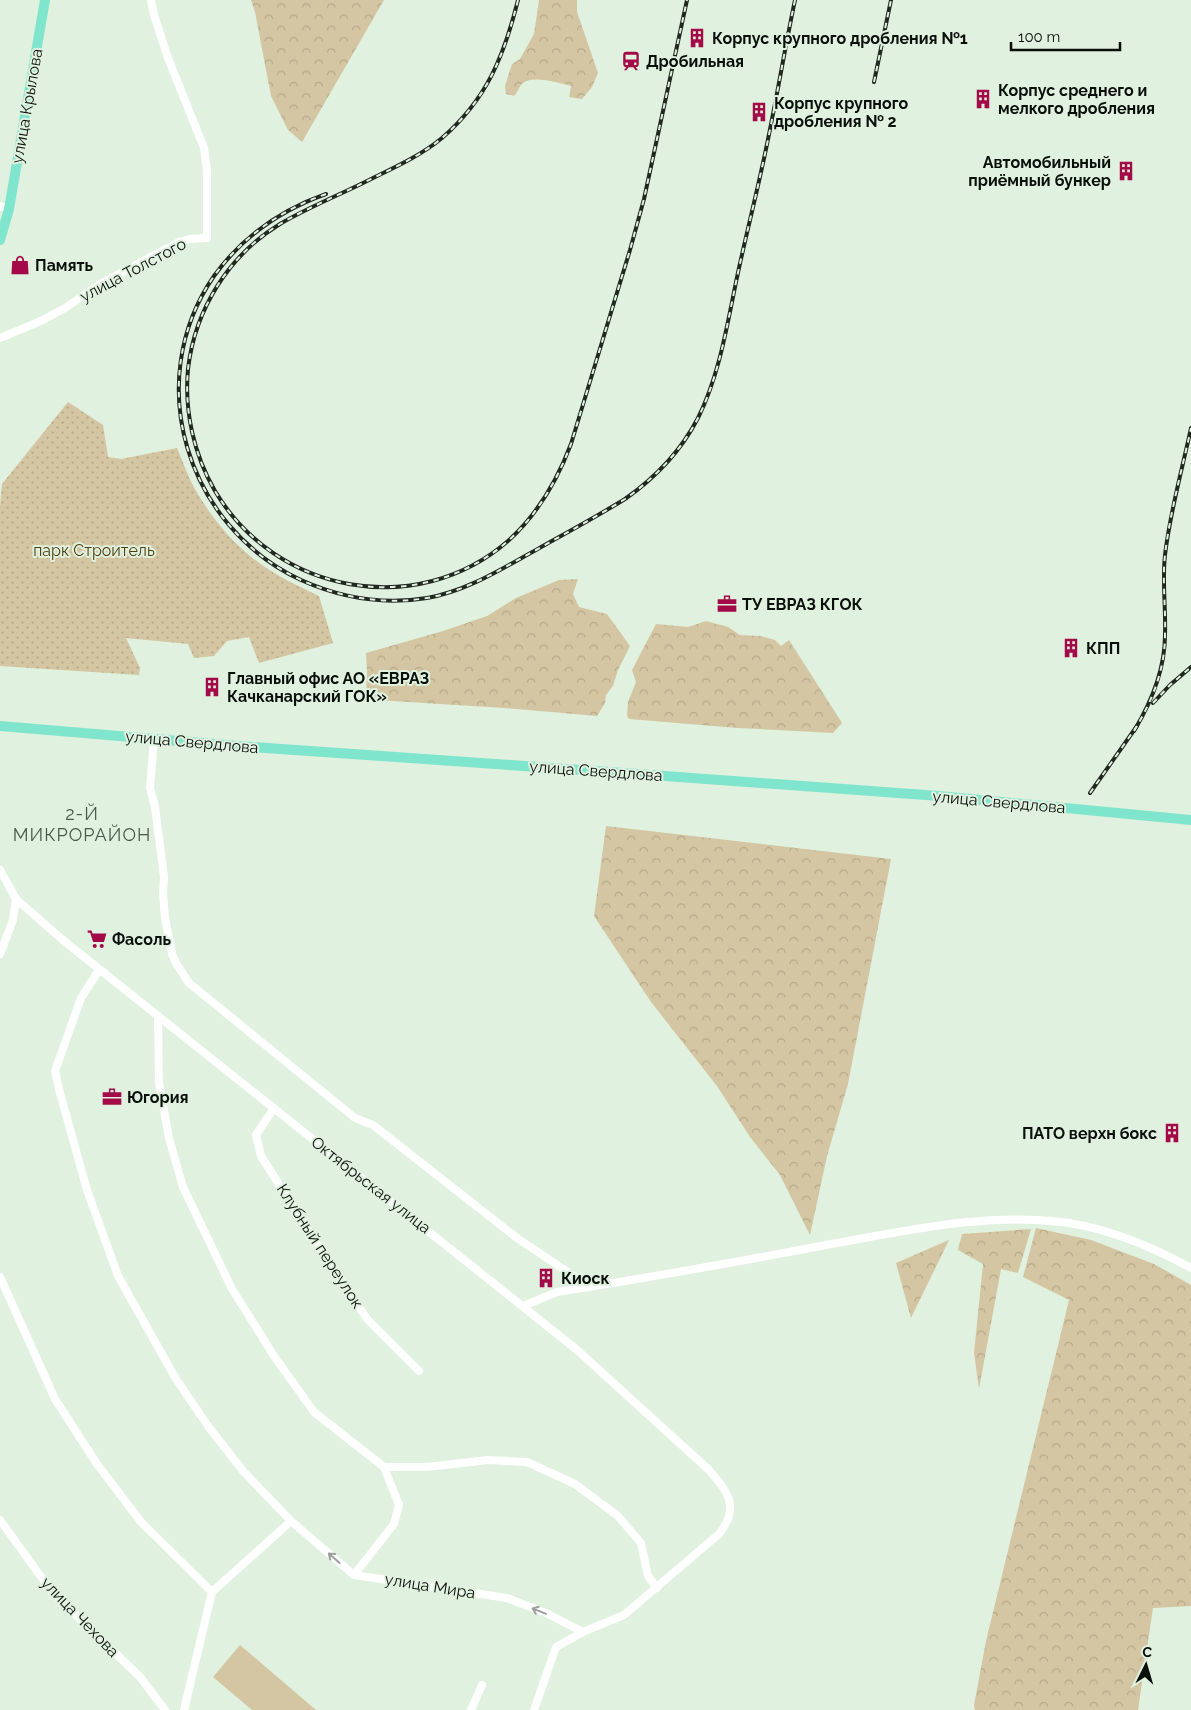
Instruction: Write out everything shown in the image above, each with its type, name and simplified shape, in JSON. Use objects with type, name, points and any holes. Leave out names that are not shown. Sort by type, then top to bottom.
[{"type":"main road","name":"улица Крылова","points":[[0,240],[4,208],[45,0]]},
{"type":"main road","name":"улица Свердлова","points":[[0,726],[154,739],[939,796],[1191,820]]},
{"type":"street","name":"улица Толстого","points":[[0,338],[41,321],[65,308],[102,283],[179,242],[190,238],[207,238],[207,171],[204,148],[168,58],[151,0]]},
{"type":"street","points":[[154,739],[150,788],[155,807],[164,877],[163,893],[166,918],[172,954],[189,983],[355,1118],[373,1125],[517,1238],[590,1287]]},
{"type":"street","name":"Октябрьская улица","points":[[0,870],[16,899],[99,970],[576,1349],[708,1469],[726,1490],[731,1509],[726,1525],[719,1534],[657,1588]]},
{"type":"street","points":[[0,954],[14,920],[16,899]]},
{"type":"street","points":[[99,970],[81,998],[55,1071],[90,1199],[118,1276],[176,1379],[208,1426],[244,1471],[291,1521],[354,1575],[394,1524],[399,1505],[384,1467],[314,1412],[274,1356],[232,1289],[183,1187],[169,1138],[159,1083],[158,1016]]},
{"type":"street","name":"Клубный переулок","points":[[274,1108],[256,1135],[262,1156],[333,1269],[368,1320],[419,1371]]},
{"type":"street","points":[[523,1306],[556,1293],[948,1224],[1015,1218],[1054,1221],[1093,1228],[1138,1243],[1191,1268]]},
{"type":"street","points":[[0,1277],[55,1399],[97,1464],[141,1522],[212,1592]]},
{"type":"street","points":[[384,1467],[427,1467],[488,1460],[527,1462],[575,1484],[618,1516],[641,1543],[648,1576],[657,1588],[624,1615],[583,1632],[556,1648],[534,1710]]},
{"type":"street","name":"улица Чехова","points":[[0,1520],[52,1592],[140,1677],[165,1710]]},
{"type":"street","points":[[184,1710],[212,1592],[291,1521]]},
{"type":"street","name":"улица Мира","points":[[354,1575],[507,1598],[583,1632]]},
{"type":"street","points":[[471,1710],[482,1684]]},
{"type":"green space","points":[[251,0],[384,0],[302,142],[288,130],[271,96]]},
{"type":"green space","points":[[539,0],[577,0],[577,12],[598,73],[592,87],[582,99],[569,97],[571,86],[540,80],[523,83],[514,96],[506,94],[505,86],[512,64],[520,59],[534,34]]},
{"type":"green space","name":"парк Строитель","points":[[68,402],[103,425],[108,457],[121,459],[177,448],[189,478],[200,498],[234,541],[271,571],[319,596],[333,643],[259,663],[249,637],[227,641],[214,656],[194,658],[188,644],[126,638],[140,668],[139,675],[0,666],[0,506],[2,484]]},
{"type":"green space","points":[[578,579],[573,594],[579,607],[607,614],[630,646],[618,670],[613,686],[606,695],[605,703],[597,716],[376,700],[366,697],[366,653],[487,616],[516,598],[559,580]]},
{"type":"green space","points":[[706,621],[728,627],[740,635],[760,636],[775,640],[781,646],[789,640],[842,723],[833,733],[738,728],[629,719],[627,716],[628,702],[636,682],[632,670],[656,624],[688,627]]},
{"type":"green space","points":[[606,826],[891,859],[848,1084],[827,1156],[810,1235],[780,1175],[750,1137],[717,1086],[651,1002],[594,916]]},
{"type":"green space","points":[[1036,1228],[1091,1240],[1154,1264],[1191,1285],[1191,1606],[1153,1608],[1138,1710],[975,1710],[974,1705],[986,1641],[1069,1300],[1023,1277]]},
{"type":"green space","points":[[1031,1229],[1018,1273],[1001,1269],[979,1389],[974,1353],[983,1264],[958,1250],[962,1234]]},
{"type":"green space","points":[[949,1240],[911,1318],[896,1263]]},
{"type":"green space","points":[[240,1645],[316,1710],[252,1710],[213,1677]]},
{"type":"railway","points":[[518,0],[507,40],[492,75],[471,108],[458,123],[433,145],[414,157],[280,224],[262,237],[245,251],[230,268],[207,305],[198,325],[192,347],[187,385],[189,417],[201,463],[215,491],[241,526],[274,553],[311,573],[350,584],[391,587],[432,581],[472,566],[508,541],[528,520],[545,497],[571,444],[630,250],[644,199],[687,0]]},
{"type":"railway","points":[[326,194],[293,208],[264,226],[237,249],[214,276],[192,317],[181,361],[179,405],[187,448],[204,488],[229,525],[262,556],[301,580],[347,595],[379,600],[411,600],[442,595],[470,585],[497,572],[625,499],[657,473],[684,442],[706,400],[718,364],[766,151],[795,0]]},
{"type":"railway","points":[[874,82],[891,0]]},
{"type":"railway","points":[[1134,731],[1152,697],[1163,661],[1165,635],[1165,555],[1173,507],[1191,428]]},
{"type":"railway","points":[[1153,703],[1191,667]]},
{"type":"railway","points":[[1090,793],[1137,726]]},
{"type":"place","name":"Корпус крупного дробления №1","points":[[697,38]]},
{"type":"place","name":"Дробильная","points":[[631,61]]},
{"type":"place","name":"Корпус среднего и мелкого дробления","points":[[983,99]]},
{"type":"place","name":"Корпус крупного дробления № 2","points":[[759,112]]},
{"type":"place","name":"Автомобильный приёмный бункер","points":[[1126,171]]},
{"type":"place","name":"Память","points":[[20,265]]},
{"type":"place","name":"ТУ ЕВРАЗ КГОК","points":[[727,604]]},
{"type":"place","name":"КПП","points":[[1071,648]]},
{"type":"place","name":"Главный офис АО «ЕВРАЗ Качканарский ГОК»","points":[[212,687]]},
{"type":"place","name":"Фасоль","points":[[97,939]]},
{"type":"place","name":"Югория","points":[[112,1097]]},
{"type":"place","name":"ПАТО верхн бокс","points":[[1172,1133]]},
{"type":"place","name":"Киоск","points":[[546,1278]]},
{"type":"district","name":"2-Й МИКРОРАЙОН","points":[[82,823]]}]
